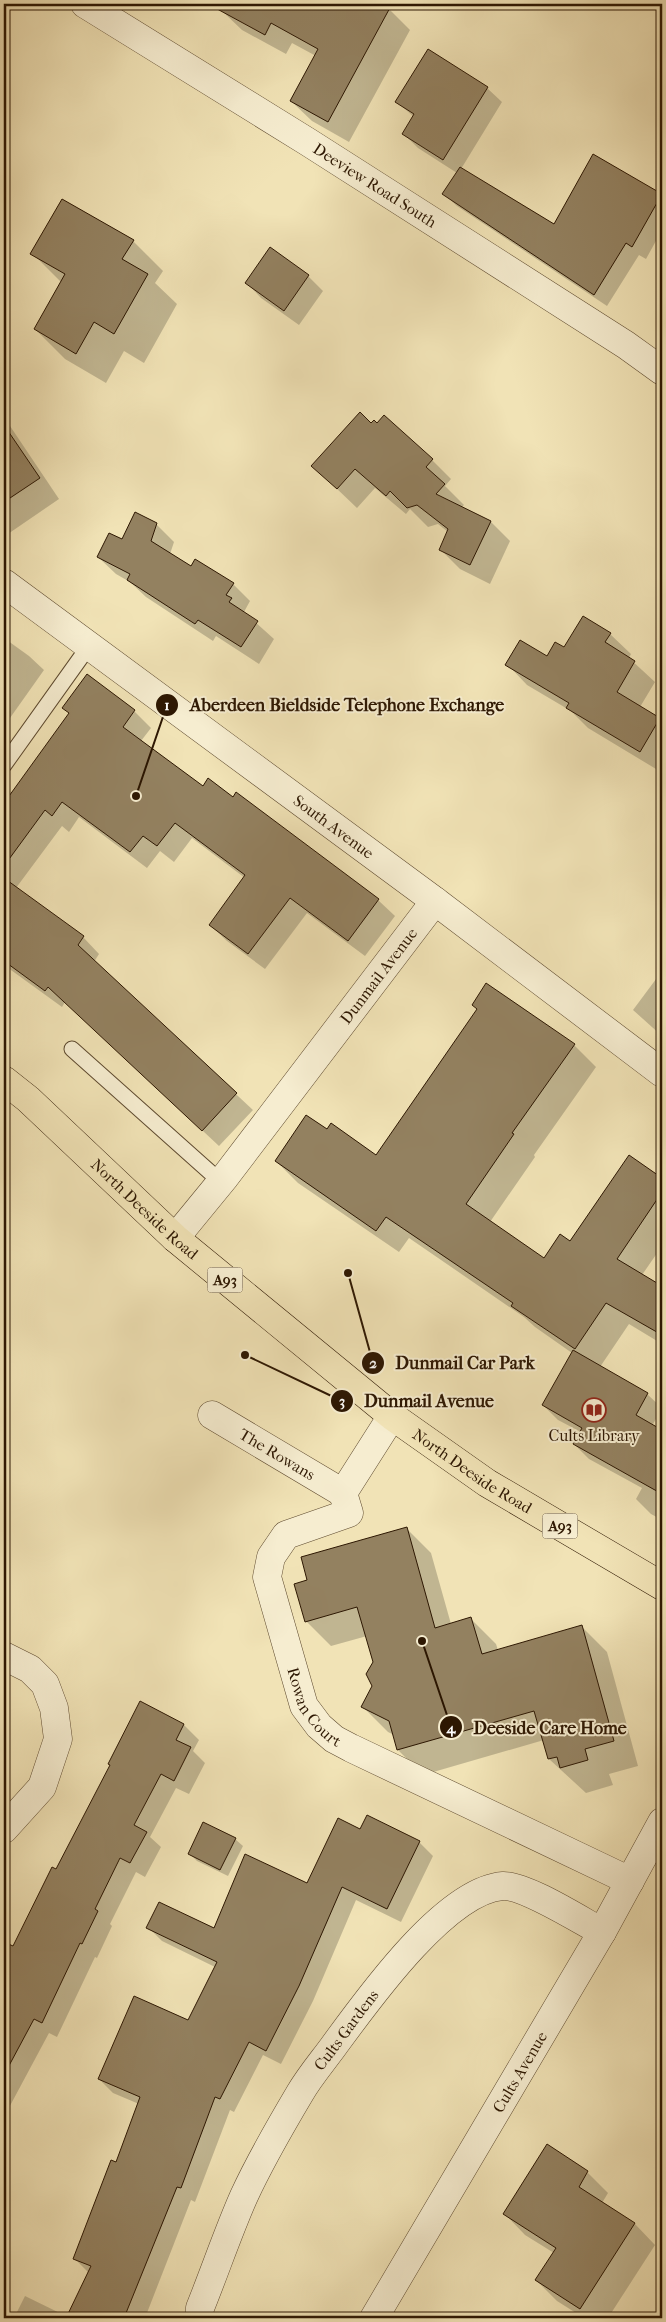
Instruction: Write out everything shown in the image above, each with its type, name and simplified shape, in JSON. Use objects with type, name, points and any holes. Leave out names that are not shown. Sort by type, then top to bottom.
[{"type":"main road","name":"North Deeside Road","points":[[4,1080],[28,1099],[175,1238],[392,1416],[487,1484],[662,1586]]},
{"type":"street","name":"Deeview Road South","points":[[85,4],[308,142],[609,334],[662,371]]},
{"type":"street","name":"South Avenue","points":[[4,584],[435,901],[662,1073]]},
{"type":"street","name":"Dunmail Avenue","points":[[175,1238],[221,1182],[435,901]]},
{"type":"street","name":"The Rowans","points":[[212,1415],[342,1493]]},
{"type":"street","points":[[342,1493],[392,1416]]},
{"type":"street","name":"Rowan Court","points":[[342,1493],[349,1513],[286,1535],[271,1557],[268,1577],[304,1706],[319,1726],[334,1739],[630,1881]]},
{"type":"street","points":[[4,1656],[30,1669],[46,1684],[54,1708],[58,1739],[42,1787],[4,1829]]},
{"type":"street","name":"Cults Avenue","points":[[374,2318],[602,1932],[662,1822]]},
{"type":"street","name":"Cults Gardens","points":[[199,2318],[200,2308],[245,2195],[301,2091],[377,1987],[443,1919],[467,1898],[485,1890],[503,1886],[514,1887],[528,1892],[602,1932]]},
{"type":"lane","points":[[4,765],[89,646]]},
{"type":"lane","points":[[72,1049],[221,1182]]},
{"type":"building","points":[[208,4],[392,4],[328,122],[290,101],[318,49],[271,23],[265,35]]},
{"type":"building","points":[[428,49],[488,87],[443,160],[402,134],[414,114],[395,102]]},
{"type":"building","points":[[593,154],[662,194],[632,247],[626,243],[594,295],[442,194],[460,167],[554,224]]},
{"type":"building","points":[[62,199],[134,240],[122,259],[148,274],[114,334],[94,322],[76,354],[34,329],[65,274],[30,254]]},
{"type":"building","points":[[270,247],[309,275],[284,311],[245,283]]},
{"type":"building","points":[[360,412],[371,423],[374,420],[377,423],[384,415],[433,459],[426,467],[445,484],[436,494],[491,521],[470,565],[439,550],[448,529],[417,505],[407,508],[390,491],[386,496],[355,469],[337,489],[311,466]]},
{"type":"building","points":[[4,425],[40,478],[4,502]]},
{"type":"building","points":[[135,512],[157,523],[151,541],[191,566],[195,559],[234,583],[226,595],[232,598],[229,602],[258,621],[241,647],[198,620],[195,624],[127,580],[130,574],[97,557],[109,533],[122,539]]},
{"type":"building","points":[[583,616],[611,633],[605,642],[635,661],[617,692],[660,718],[640,752],[566,708],[569,703],[505,665],[520,640],[547,656],[555,642],[564,647]]},
{"type":"building","points":[[87,674],[135,710],[123,727],[203,786],[208,778],[233,797],[236,792],[379,899],[348,941],[290,898],[248,954],[209,925],[245,875],[175,823],[157,846],[143,836],[130,852],[62,802],[52,816],[45,810],[4,866],[4,803],[69,713],[62,708]]},
{"type":"building","points":[[4,878],[84,936],[78,945],[237,1093],[202,1131],[48,987],[45,991],[4,961]]},
{"type":"building","points":[[486,983],[575,1044],[512,1133],[514,1134],[466,1204],[544,1258],[560,1234],[570,1241],[629,1155],[662,1178],[662,1192],[617,1259],[662,1286],[662,1335],[606,1303],[575,1349],[511,1306],[513,1303],[386,1217],[376,1231],[275,1161],[306,1115],[327,1129],[331,1123],[376,1155],[477,1009],[472,1005]]},
{"type":"building","name":"Cults Library","points":[[573,1350],[648,1393],[636,1415],[662,1430],[662,1494],[573,1444],[582,1428],[542,1405]]},
{"type":"building","points":[[407,1527],[435,1628],[471,1617],[482,1654],[582,1625],[614,1741],[585,1749],[588,1760],[560,1768],[557,1757],[548,1759],[534,1711],[397,1750],[389,1721],[361,1707],[372,1686],[366,1674],[373,1662],[357,1607],[305,1622],[294,1584],[307,1580],[301,1557]]},
{"type":"building","points":[[140,1701],[184,1724],[176,1740],[191,1747],[174,1781],[161,1774],[134,1825],[147,1832],[130,1863],[120,1858],[95,1909],[98,1911],[82,1944],[80,1943],[42,2023],[34,2019],[4,2075],[4,1942],[13,1946],[52,1867],[56,1869],[110,1765],[108,1764]]},
{"type":"building","points":[[367,1815],[420,1841],[387,1909],[342,1887],[299,1986],[266,2051],[249,2042],[220,2099],[215,2097],[181,2188],[177,2187],[124,2318],[66,2318],[91,2266],[73,2259],[111,2160],[116,2162],[140,2097],[98,2079],[134,1996],[188,2020],[217,1962],[146,1928],[159,1902],[214,1928],[245,1854],[307,1883],[338,1818],[360,1829]]},
{"type":"building","points":[[203,1822],[236,1838],[220,1870],[188,1854]]},
{"type":"building","points":[[547,2144],[588,2171],[579,2187],[635,2223],[580,2309],[535,2280],[556,2248],[503,2214]]},
{"type":"place","name":"Aberdeen Bieldside Telephone Exchange","points":[[136,796]]},
{"type":"place","name":"Dunmail Car Park","points":[[348,1273]]},
{"type":"place","name":"Dunmail Avenue","points":[[245,1355]]},
{"type":"place","name":"Cults Library","points":[[594,1410]]},
{"type":"place","name":"Deeside Care Home","points":[[422,1641]]}]
